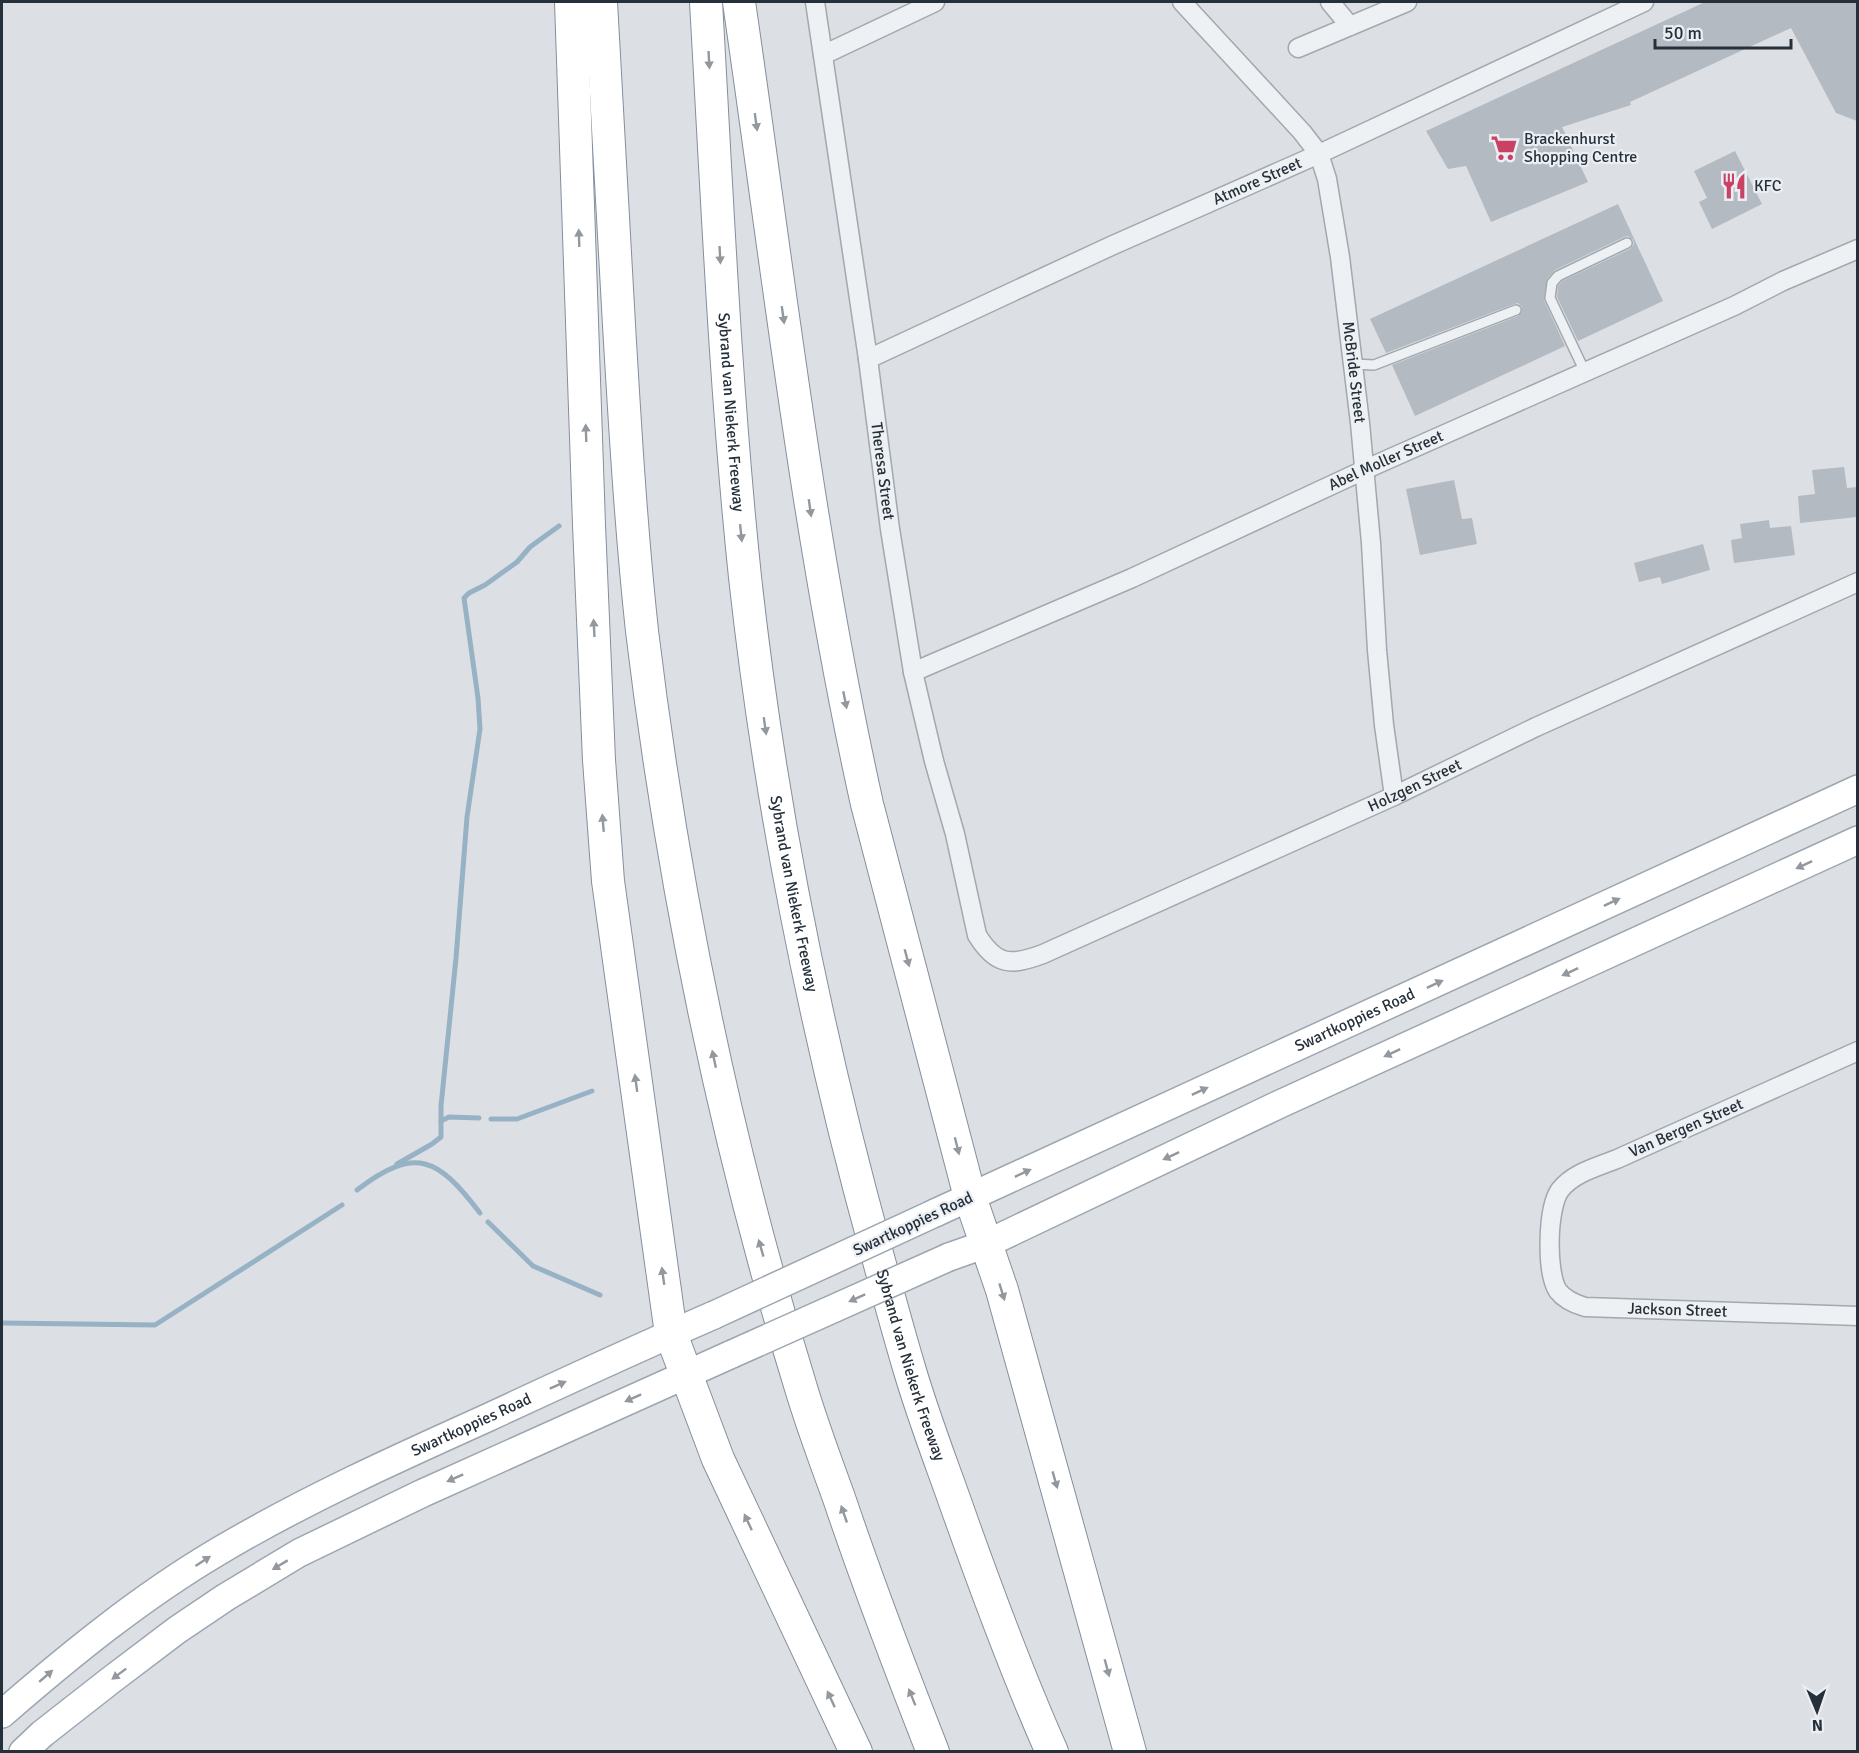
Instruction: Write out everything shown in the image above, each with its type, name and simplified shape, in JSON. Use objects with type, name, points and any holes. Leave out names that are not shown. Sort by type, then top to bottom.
[{"type":"highway","points":[[571,2],[589,514],[603,818],[608,881],[671,1334],[718,1459],[855,1752]]},
{"type":"highway","points":[[601,2],[633,532],[651,698],[688,929],[724,1107],[801,1390],[894,1654],[933,1752]]},
{"type":"highway","name":"Sybrand van Niekerk Freeway","points":[[706,2],[728,378],[739,518],[776,803],[795,913],[846,1140],[911,1375],[968,1539],[1027,1695],[1052,1752]]},
{"type":"highway","points":[[739,2],[815,538],[867,804],[970,1197],[1002,1290],[1130,1752]]},
{"type":"main road","name":"Swartkoppies Road","points":[[2,1714],[59,1664],[145,1600],[244,1537],[352,1479],[1857,789]]},
{"type":"main road","points":[[23,1752],[42,1734],[177,1630],[299,1553],[423,1493],[686,1374],[949,1257],[986,1244],[1280,1104],[1857,840]]},
{"type":"street","name":"Theresa Street","points":[[815,2],[868,359],[890,529],[913,672],[934,761],[955,834],[977,935]]},
{"type":"street","points":[[823,55],[935,2]]},
{"type":"street","name":"McBride Street","points":[[1182,2],[1268,93],[1319,154],[1327,179],[1334,213],[1353,364],[1371,543],[1373,599],[1384,725],[1394,796]]},
{"type":"street","points":[[1330,2],[1350,26]]},
{"type":"street","points":[[1298,48],[1407,2]]},
{"type":"street","name":"Atmore Street","points":[[868,359],[1111,246],[1319,154],[1644,2]]},
{"type":"street","name":"Abel Moller Street","points":[[913,672],[1132,578],[1364,470],[1857,249]]},
{"type":"street","name":"Holzgen Street","points":[[977,935],[986,949],[996,957],[1011,962],[1021,962],[1394,796],[1536,728],[1857,582]]},
{"type":"street","name":"Van Bergen Street","points":[[1549,1236],[1551,1212],[1559,1192],[1581,1173],[1857,1051]]},
{"type":"street","name":"Jackson Street","points":[[1549,1236],[1556,1288],[1564,1298],[1585,1307],[1857,1316]]},
{"type":"lane","points":[[1585,372],[1550,298],[1552,283],[1558,276],[1628,243]]},
{"type":"lane","points":[[1353,364],[1374,365],[1516,310]]},
{"type":"building","points":[[1705,2],[1857,2],[1857,121],[1836,113],[1791,28],[1630,102],[1631,105],[1562,127],[1588,182],[1491,222],[1466,166],[1448,169],[1426,131]]},
{"type":"building","points":[[1735,151],[1762,204],[1712,229],[1699,202],[1707,198],[1694,171]]},
{"type":"building","points":[[1618,204],[1663,301],[1578,341],[1557,297],[1558,286],[1562,281],[1630,249],[1634,244],[1633,240],[1628,236],[1624,237],[1555,270],[1547,279],[1544,300],[1565,346],[1415,416],[1392,365],[1518,316],[1522,312],[1522,307],[1518,303],[1514,304],[1386,353],[1370,319]]},
{"type":"building","points":[[1844,467],[1847,488],[1857,487],[1857,517],[1800,523],[1798,496],[1815,494],[1812,470]]},
{"type":"building","points":[[1454,480],[1462,519],[1472,518],[1477,544],[1420,555],[1406,489]]},
{"type":"building","points":[[1769,520],[1770,528],[1791,526],[1795,555],[1734,563],[1731,540],[1742,538],[1740,524]]},
{"type":"building","points":[[1703,544],[1710,570],[1662,584],[1660,577],[1639,582],[1634,563]]},
{"type":"waterway","points":[[441,1121],[467,817],[480,729],[464,598],[517,562],[530,547],[559,526]]},
{"type":"waterway","points":[[491,1119],[517,1119],[592,1091]]},
{"type":"waterway","points":[[397,1164],[441,1137],[441,1121],[449,1117],[479,1118]]},
{"type":"waterway","points":[[357,1190],[395,1167],[411,1163],[425,1164],[451,1180],[480,1213]]},
{"type":"waterway","points":[[2,1323],[155,1325],[342,1205]]},
{"type":"waterway","points":[[488,1222],[533,1266],[600,1295]]},
{"type":"place","name":"Brackenhurst Shopping Centre","points":[[1504,148]]},
{"type":"place","name":"KFC","points":[[1734,186]]}]
